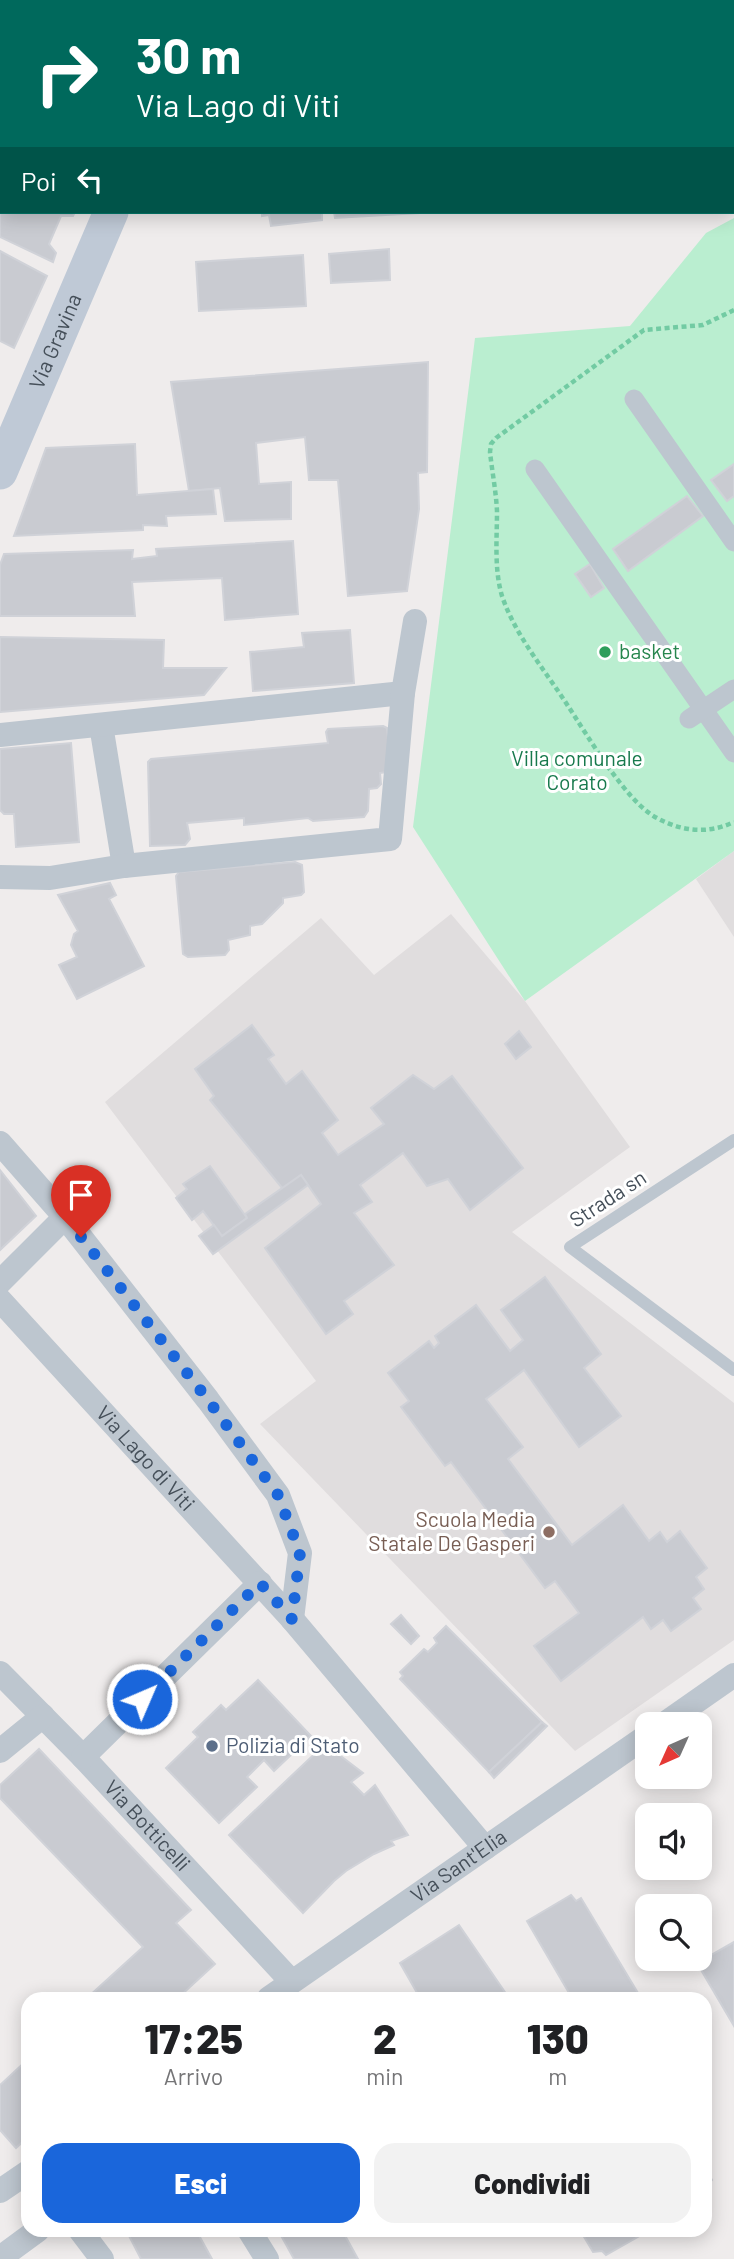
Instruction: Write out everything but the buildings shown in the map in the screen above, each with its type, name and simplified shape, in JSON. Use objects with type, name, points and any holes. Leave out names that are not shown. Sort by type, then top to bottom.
[{"type":"main road","name":"Via Gravina","points":[[0,472],[110,214]]},
{"type":"street","points":[[634,399],[734,542]]},
{"type":"street","points":[[535,469],[697,714],[734,753]]},
{"type":"street","points":[[0,877],[50,878],[124,866],[390,839],[403,693],[415,621]]},
{"type":"street","points":[[697,714],[734,689]]},
{"type":"street","points":[[0,735],[403,693]]},
{"type":"street","points":[[101,725],[124,866]]},
{"type":"street","points":[[0,1143],[65,1217],[208,1400],[278,1495],[300,1553],[292,1619]]},
{"type":"street","points":[[0,1282],[65,1217]]},
{"type":"street","name":"Via Lago di Viti","points":[[0,1300],[292,1619],[485,1848]]},
{"type":"street","points":[[83,1757],[260,1583]]},
{"type":"street","name":"Via Botticelli","points":[[0,1673],[83,1757],[291,1981]]},
{"type":"street","points":[[681,1712],[734,1675]]},
{"type":"street","points":[[0,1751],[43,1716]]},
{"type":"street","name":"Via Sant'Elia","points":[[277,1992],[635,1744]]},
{"type":"street","points":[[0,2191],[21,2177]]},
{"type":"street","points":[[0,2258],[28,2237]]},
{"type":"street","points":[[85,2237],[102,2259]]},
{"type":"street","points":[[253,2237],[267,2259]]},
{"type":"lane","name":"Strada sn","points":[[734,1140],[570,1247],[734,1370]]},
{"type":"shaded area","points":[[734,851],[734,937],[696,879]]},
{"type":"shaded area","points":[[451,914],[525,1001],[630,1147],[512,1232],[734,1403],[734,1640],[575,1751],[260,1424],[316,1381],[105,1102],[321,918],[374,975]]},
{"type":"green space","name":"Villa comunale Corato","points":[[734,218],[734,851],[525,1001],[413,827],[475,338],[630,326],[706,233]]},
{"type":"place","name":"basket","points":[[605,652]]},
{"type":"place","name":"Scuola Media Statale De Gasperi","points":[[549,1532]]},
{"type":"place","name":"Polizia di Stato","points":[[212,1746]]},
{"type":"route","points":[[81,1237],[278,1495],[300,1553],[292,1619],[260,1583],[142,1699]]}]
